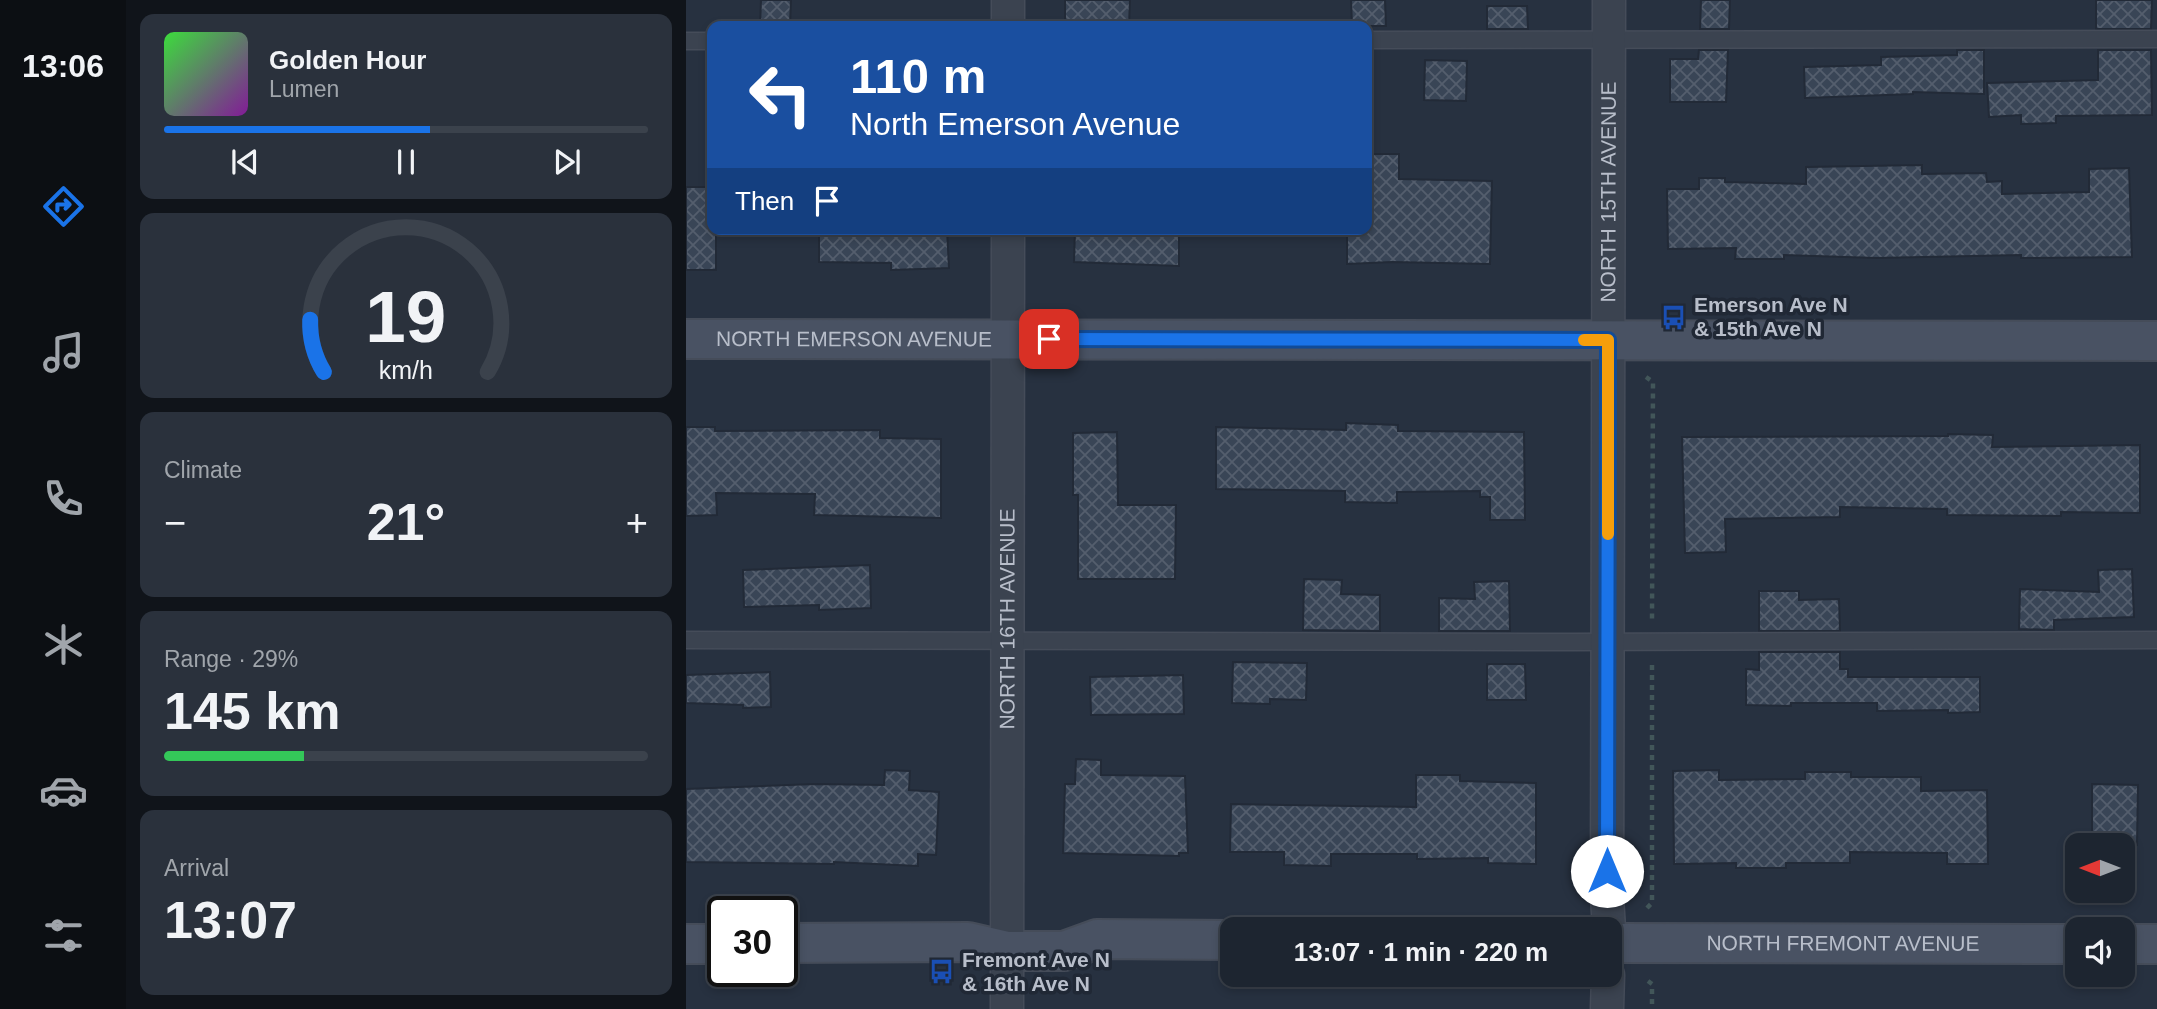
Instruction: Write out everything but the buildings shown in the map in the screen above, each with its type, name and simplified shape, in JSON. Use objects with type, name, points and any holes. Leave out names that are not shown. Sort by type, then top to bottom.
[{"type":"street","points":[[1008,0],[1008,21]]},
{"type":"street","name":"NORTH 15TH AVENUE","points":[[1608,917],[1609,0]]},
{"type":"street","name":"NORTH 16TH AVENUE","points":[[1007,1009],[1008,235]]},
{"type":"street","name":"NORTH EMERSON AVENUE","points":[[686,339],[2157,341]]},
{"type":"street","points":[[798,943],[968,942],[1007,951],[1064,951],[1097,939],[1220,940]]},
{"type":"street","name":"NORTH FREMONT AVENUE","points":[[1622,943],[2065,944]]},
{"type":"street","points":[[686,944],[707,944]]},
{"type":"street","points":[[2135,944],[2157,944]]},
{"type":"street","points":[[1607,1009],[1608,987]]},
{"type":"lane","points":[[1372,40],[2157,39]]},
{"type":"lane","points":[[686,41],[707,41]]},
{"type":"lane","points":[[686,640],[2157,640]]},
{"type":"path","points":[[1643,977],[1652,984],[1652,1009]]},
{"type":"slow traffic","points":[[1584,340],[1608,340],[1608,534]]},
{"type":"place","name":"Emerson Ave N & 15th Ave N","points":[[1674,317]]},
{"type":"place","name":"Fremont Ave N & 16th Ave N","points":[[942,972]]},
{"type":"route","points":[[1049,339],[1608,340],[1607,871]]}]
